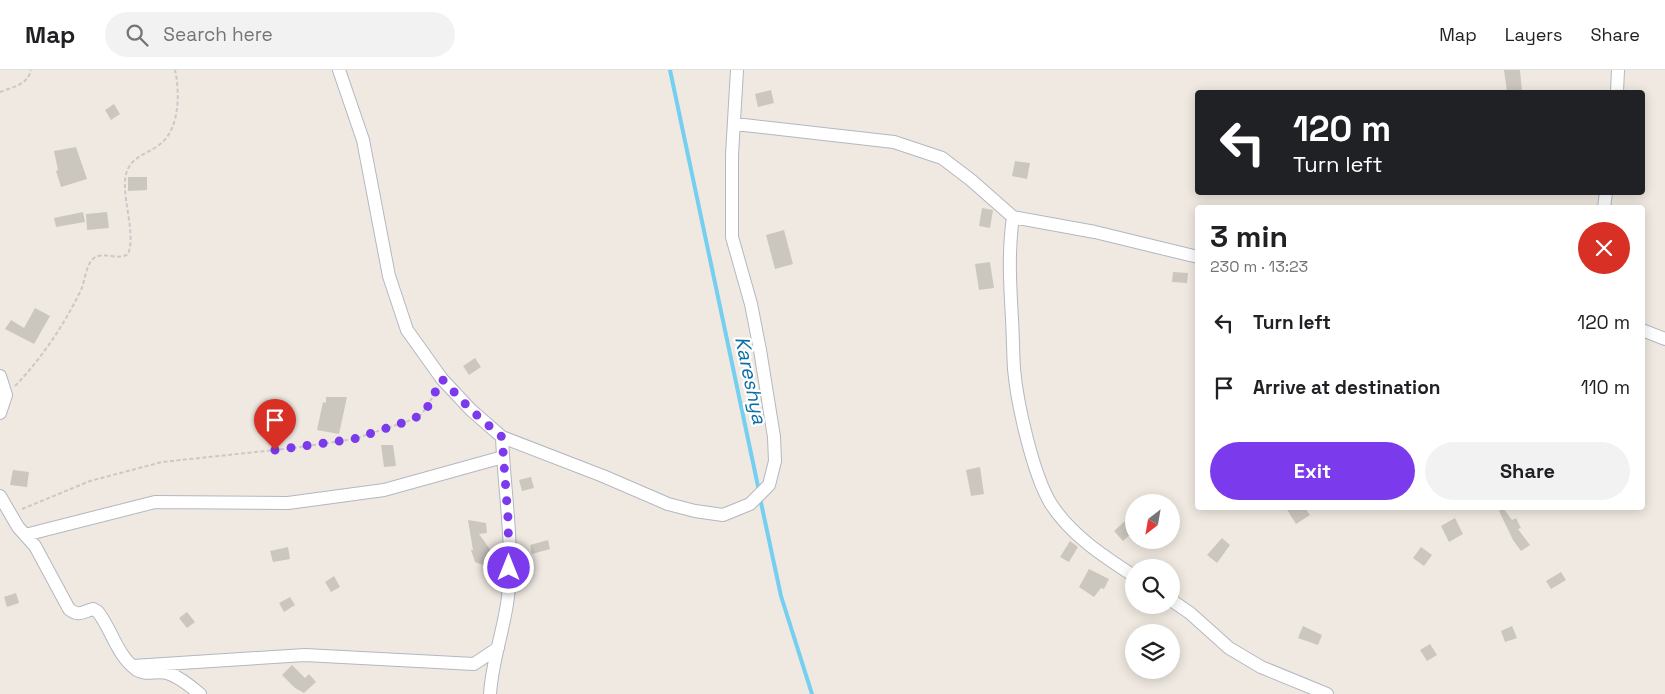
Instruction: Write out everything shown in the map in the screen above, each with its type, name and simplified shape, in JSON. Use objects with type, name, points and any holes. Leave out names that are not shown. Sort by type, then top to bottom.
[{"type":"street","points":[[339,70],[363,140],[389,276],[407,330],[442,379],[471,410],[502,437],[603,476],[668,504],[695,511],[723,515],[750,504],[769,485],[776,461],[774,437],[750,304],[732,236],[732,155],[737,70]]},
{"type":"street","points":[[1617,90],[1618,70]]},
{"type":"street","points":[[735,124],[875,139],[913,148],[942,158],[971,180],[1013,217],[1095,232],[1195,256]]},
{"type":"street","points":[[1013,217],[1010,236],[1010,282],[1014,370],[1026,433],[1037,470],[1051,504],[1072,528],[1089,546],[1125,570]]},
{"type":"street","points":[[1645,331],[1665,339]]},
{"type":"street","points":[[0,376],[6,395],[0,413]]},
{"type":"street","points":[[490,694],[492,672],[508,596],[508,518],[502,437]]},
{"type":"street","points":[[25,535],[155,502],[288,503],[384,490],[503,457]]},
{"type":"street","points":[[0,496],[10,514],[35,546],[69,608],[75,614],[80,615],[93,609],[98,612],[124,657],[133,666],[142,672],[165,672],[177,677],[200,694]]},
{"type":"street","points":[[1180,606],[1229,648],[1261,667],[1326,694]]},
{"type":"street","points":[[133,666],[305,656],[474,664],[498,648]]},
{"type":"path","points":[[0,92],[28,79],[31,70]]},
{"type":"path","points":[[6,395],[38,362],[81,289],[90,262],[95,257],[116,257],[128,254],[130,250],[126,175],[131,162],[136,157],[152,149],[168,136],[176,109],[178,85],[175,70]]},
{"type":"path","points":[[10,514],[90,481],[162,462],[294,448],[354,439],[411,420],[422,414],[436,394],[442,379]]},
{"type":"building","points":[[1504,70],[1520,70],[1522,90],[1507,90]]},
{"type":"building","points":[[771,90],[774,103],[758,107],[755,94]]},
{"type":"building","points":[[114,104],[120,114],[111,120],[105,110]]},
{"type":"building","points":[[76,147],[87,179],[61,187],[56,171],[58,170],[54,151]]},
{"type":"building","points":[[1015,161],[1030,163],[1027,179],[1012,176]]},
{"type":"building","points":[[128,177],[147,177],[147,190],[128,191]]},
{"type":"building","points":[[982,208],[993,210],[990,228],[979,226]]},
{"type":"building","points":[[83,212],[85,222],[56,227],[54,218]]},
{"type":"building","points":[[107,212],[109,228],[87,230],[86,214]]},
{"type":"building","points":[[784,230],[793,264],[775,269],[766,235]]},
{"type":"building","points":[[990,262],[994,288],[979,290],[975,264]]},
{"type":"building","points":[[1173,272],[1188,273],[1187,283],[1172,282]]},
{"type":"building","points":[[35,308],[50,316],[34,344],[5,329],[11,320],[24,328]]},
{"type":"building","points":[[475,358],[481,367],[469,375],[463,366]]},
{"type":"building","points":[[326,397],[347,397],[339,434],[317,430],[323,402],[326,403]]},
{"type":"building","points":[[381,445],[393,445],[396,466],[384,467]]},
{"type":"building","points":[[980,467],[984,494],[971,496],[966,470]]},
{"type":"building","points":[[13,470],[29,472],[27,487],[10,485]]},
{"type":"building","points":[[531,477],[534,488],[522,491],[519,480]]},
{"type":"building","points":[[1287,510],[1306,510],[1310,515],[1296,524]]},
{"type":"building","points":[[1504,510],[1512,520],[1516,518],[1521,528],[1518,529],[1530,545],[1521,551],[1513,540],[1499,511]]},
{"type":"building","points":[[1455,518],[1463,534],[1449,542],[1441,526]]},
{"type":"building","points":[[468,520],[486,523],[487,533],[479,534],[492,552],[492,562],[486,566],[475,562],[471,550],[473,550]]},
{"type":"building","points":[[1125,521],[1125,539],[1123,541],[1114,531]]},
{"type":"building","points":[[1222,538],[1230,545],[1217,563],[1207,555]]},
{"type":"building","points":[[548,540],[550,549],[532,554],[530,545]]},
{"type":"building","points":[[1070,541],[1078,547],[1069,562],[1060,557]]},
{"type":"building","points":[[288,547],[290,559],[273,562],[270,551]]},
{"type":"building","points":[[1421,547],[1432,555],[1424,566],[1413,558]]},
{"type":"building","points":[[1089,569],[1109,579],[1104,589],[1101,588],[1094,597],[1079,587]]},
{"type":"building","points":[[1561,572],[1566,580],[1551,589],[1546,581]]},
{"type":"building","points":[[334,576],[340,587],[331,592],[325,582]]},
{"type":"building","points":[[16,593],[19,603],[7,607],[4,597]]},
{"type":"building","points":[[290,597],[295,605],[284,612],[279,603]]},
{"type":"building","points":[[187,612],[195,622],[187,628],[179,618]]},
{"type":"building","points":[[1303,626],[1322,635],[1318,645],[1298,638]]},
{"type":"building","points":[[1512,626],[1517,638],[1505,642],[1501,631]]},
{"type":"building","points":[[1430,644],[1437,655],[1427,661],[1420,650]]},
{"type":"building","points":[[292,665],[305,678],[309,674],[316,682],[304,693],[295,688],[282,675]]},
{"type":"waterway","name":"Kareshya","points":[[670,70],[759,491]]},
{"type":"waterway","name":"Kareshya","points":[[760,498],[781,596],[812,694]]},
{"type":"route","points":[[275,450],[354,439],[411,420],[422,414],[427,408],[436,394],[442,379],[471,410],[502,437],[508,518],[509,568]]}]
